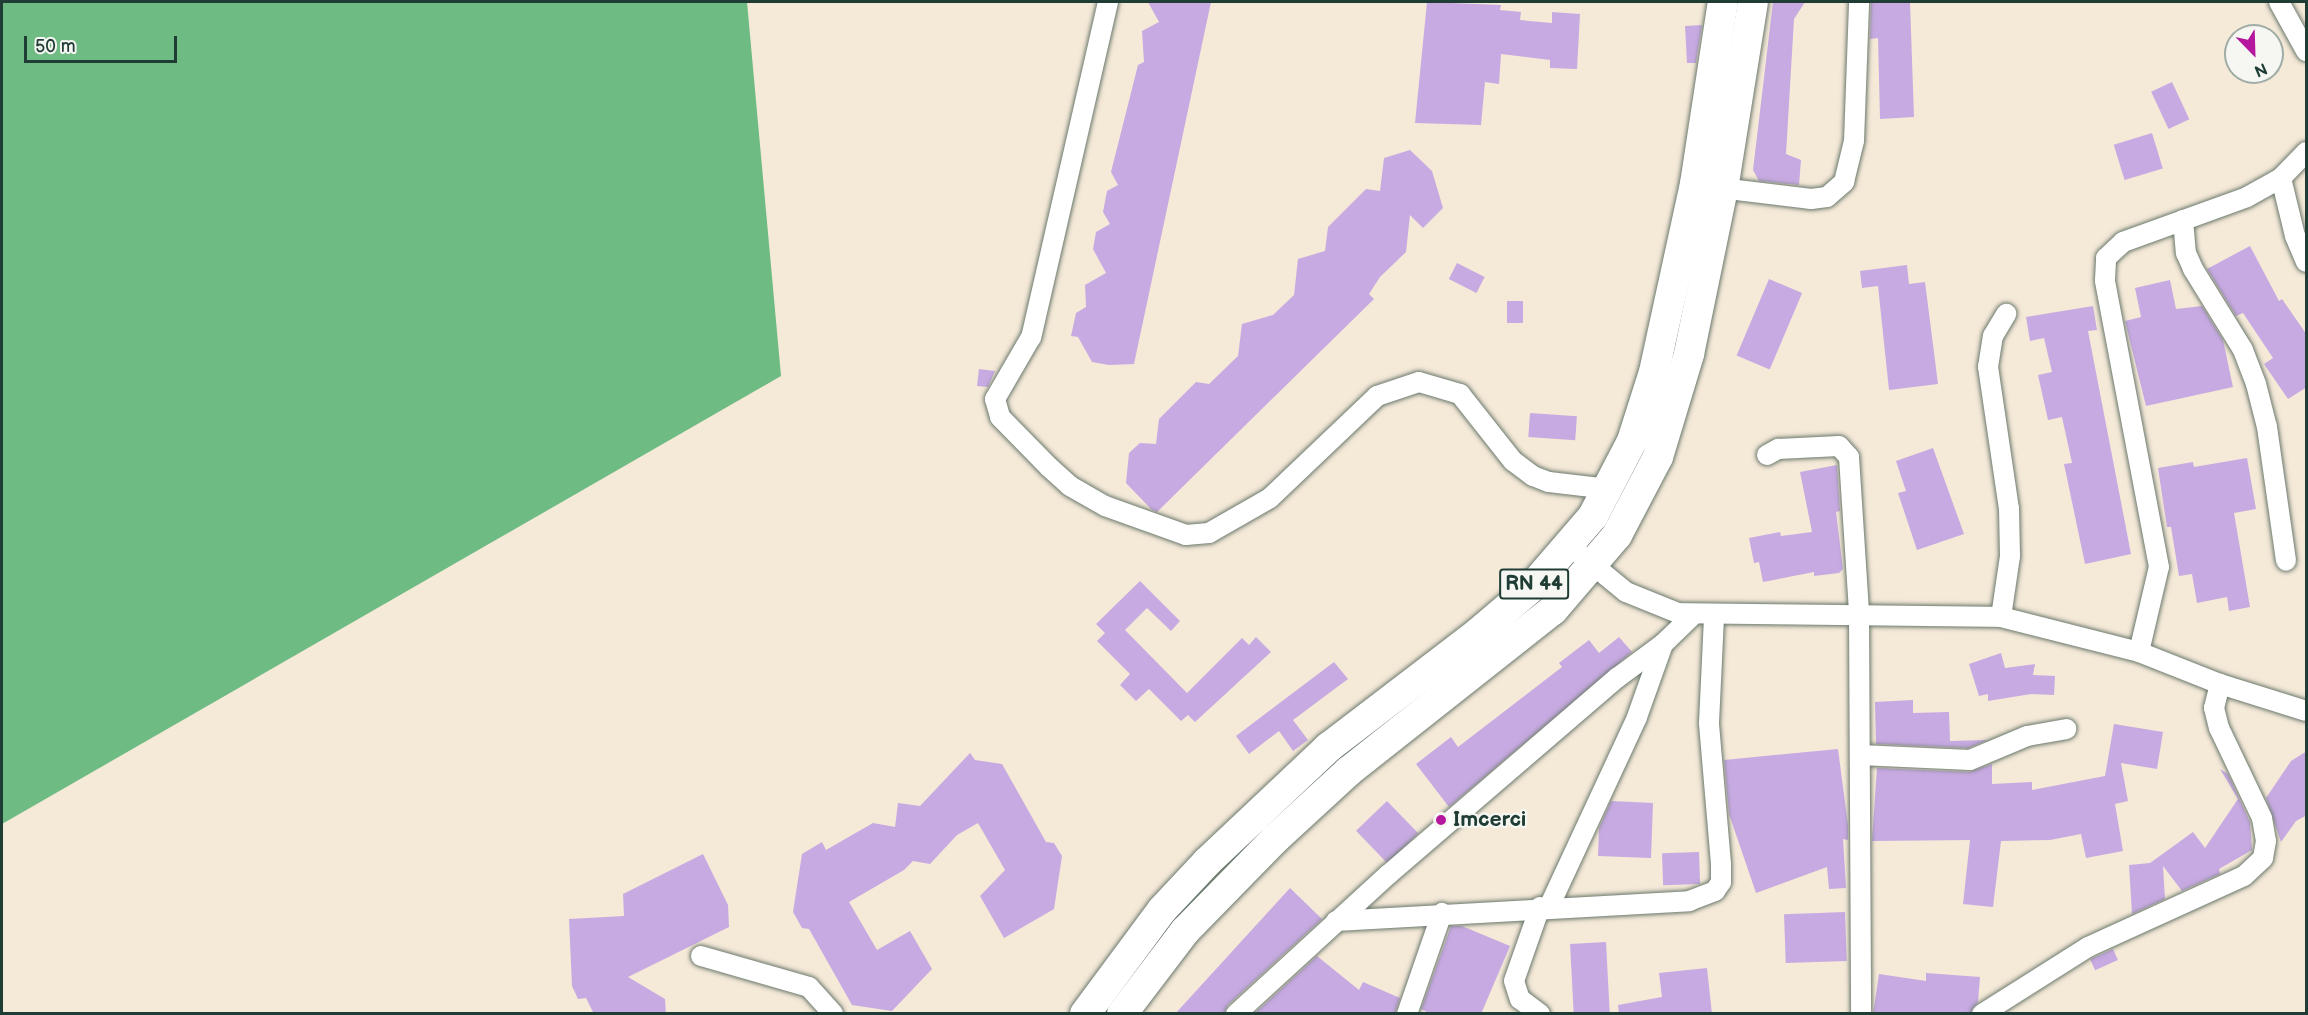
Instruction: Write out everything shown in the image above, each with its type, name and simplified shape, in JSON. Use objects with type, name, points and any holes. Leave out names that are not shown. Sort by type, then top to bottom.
[{"type":"main road","name":"RN 44","points":[[1122,1014],[1185,932],[1275,839],[1349,771],[1527,633],[1593,568],[1644,488],[1669,428],[1703,295],[1723,2]]},
{"type":"main road","name":"RN 44","points":[[1085,1014],[1162,910],[1254,816],[1329,747],[1492,621],[1570,546],[1609,489],[1632,441],[1709,187],[1753,2]]},
{"type":"street","points":[[1108,2],[1031,337],[995,399],[1000,417],[1049,467],[1070,486],[1105,506],[1186,535],[1209,533],[1270,498],[1377,396],[1419,382],[1460,394],[1513,461],[1533,476],[1549,482],[1609,489]]},
{"type":"street","points":[[1709,187],[1819,199],[1844,183],[1854,141],[1859,2]]},
{"type":"street","points":[[2279,2],[2307,51]]},
{"type":"street","points":[[2139,652],[2159,567],[2105,280],[2106,258],[2123,242],[2247,197],[2281,178],[2307,152]]},
{"type":"street","points":[[2281,178],[2295,236],[2307,262]]},
{"type":"street","points":[[2183,220],[2190,261],[2243,351],[2256,384],[2267,427],[2286,561]]},
{"type":"street","points":[[2001,617],[2010,556],[2009,521],[1988,367],[1993,336],[2006,314]]},
{"type":"street","points":[[1767,455],[1778,449],[1839,446],[1848,452],[1859,613],[1861,1014]]},
{"type":"street","points":[[1570,546],[1593,568],[1645,603],[1693,615],[1859,613],[2001,617],[2139,652],[2220,684],[2307,711]]},
{"type":"street","points":[[1236,1014],[1336,921],[1617,678],[1663,645],[1693,615]]},
{"type":"street","points":[[1336,921],[1544,907],[1689,901],[1706,897],[1721,882],[1709,723],[1714,616]]},
{"type":"street","points":[[1540,1014],[1520,999],[1514,981],[1544,907],[1637,717],[1663,645]]},
{"type":"street","points":[[1983,1014],[2088,947],[2244,876],[2263,858],[2266,841],[2262,818],[2219,728],[2214,708],[2220,684]]},
{"type":"street","points":[[1860,755],[1970,760],[2027,736],[2066,729]]},
{"type":"street","points":[[1407,1014],[1442,913]]},
{"type":"street","points":[[701,956],[809,987],[833,1014]]},
{"type":"green space","points":[[2,2],[747,2],[781,376],[2,824]]},
{"type":"building","points":[[1148,2],[1211,2],[1134,364],[1109,365],[1092,362],[1078,337],[1071,336],[1076,313],[1086,307],[1085,285],[1106,273],[1093,249],[1096,232],[1110,224],[1103,212],[1107,191],[1118,185],[1111,172],[1138,65],[1144,62],[1142,31],[1159,22]]},
{"type":"building","points":[[1427,2],[1501,5],[1500,10],[1521,12],[1520,20],[1552,23],[1552,12],[1580,14],[1577,69],[1550,68],[1550,60],[1501,54],[1499,84],[1485,82],[1481,125],[1415,123]]},
{"type":"building","points":[[1773,2],[1805,2],[1794,19],[1786,154],[1801,160],[1799,185],[1759,181],[1753,170]]},
{"type":"building","points":[[1871,2],[1910,2],[1914,117],[1880,119],[1878,38],[1870,39]]},
{"type":"building","points":[[1702,25],[1696,63],[1687,63],[1685,26]]},
{"type":"building","points":[[2172,82],[2189,119],[2168,129],[2151,92]]},
{"type":"building","points":[[2152,133],[2163,168],[2125,180],[2114,145]]},
{"type":"building","points":[[1410,150],[1432,171],[1443,208],[1423,228],[1410,215],[1406,252],[1380,277],[1369,294],[1374,299],[1157,512],[1152,510],[1126,483],[1129,453],[1140,443],[1156,444],[1159,419],[1196,382],[1209,384],[1238,356],[1242,324],[1273,315],[1294,295],[1298,259],[1325,251],[1328,227],[1366,189],[1380,191],[1384,158]]},
{"type":"building","points":[[2250,246],[2279,301],[2282,299],[2307,335],[2307,387],[2288,399],[2264,364],[2273,358],[2243,313],[2236,316],[2207,269]]},
{"type":"building","points":[[1457,263],[1485,277],[1476,293],[1449,279]]},
{"type":"building","points":[[1907,265],[1909,284],[1925,282],[1938,384],[1889,390],[1878,286],[1862,288],[1860,271]]},
{"type":"building","points":[[1769,279],[1802,293],[1770,369],[1737,355]]},
{"type":"building","points":[[2170,280],[2176,309],[2202,306],[2223,340],[2233,387],[2146,406],[2125,321],[2141,317],[2135,288]]},
{"type":"building","points":[[1507,301],[1523,301],[1523,323],[1507,323]]},
{"type":"building","points":[[2093,306],[2097,330],[2088,331],[2131,554],[2085,564],[2064,464],[2072,463],[2062,417],[2048,420],[2038,375],[2052,372],[2044,338],[2030,341],[2026,317]]},
{"type":"building","points":[[979,369],[995,371],[988,387],[977,386]]},
{"type":"building","points":[[1530,413],[1577,416],[1575,440],[1528,437]]},
{"type":"building","points":[[1933,448],[1964,534],[1917,550],[1898,493],[1906,491],[1896,461]]},
{"type":"building","points":[[2247,458],[2256,509],[2234,513],[2250,607],[2229,611],[2227,597],[2197,603],[2192,574],[2179,576],[2171,527],[2167,527],[2158,468],[2193,462],[2194,467]]},
{"type":"building","points":[[1837,465],[1840,511],[1836,512],[1843,569],[1839,573],[1814,576],[1814,572],[1763,582],[1759,562],[1754,563],[1749,538],[1780,532],[1781,536],[1812,532],[1800,472]]},
{"type":"building","points":[[1140,581],[1180,621],[1171,631],[1147,608],[1125,630],[1187,693],[1242,638],[1249,645],[1256,637],[1271,652],[1195,722],[1188,715],[1181,721],[1149,689],[1136,701],[1120,685],[1130,674],[1097,641],[1105,633],[1096,624]]},
{"type":"building","points":[[1619,637],[1632,652],[1449,807],[1416,764],[1451,737],[1458,747],[1562,667],[1559,663],[1589,640],[1599,653]]},
{"type":"building","points":[[2001,653],[2005,668],[2035,664],[2033,675],[2055,676],[2054,695],[2031,694],[1988,701],[1988,694],[1979,696],[1969,664]]},
{"type":"building","points":[[1334,662],[1348,679],[1293,720],[1308,740],[1293,751],[1279,731],[1249,754],[1236,736]]},
{"type":"building","points":[[1913,700],[1913,713],[1949,712],[1950,741],[1988,740],[1968,748],[1876,744],[1875,702]]},
{"type":"building","points":[[2114,724],[2163,732],[2157,769],[2121,763],[2128,801],[2115,804],[2123,851],[2086,858],[2081,834],[2050,840],[2001,841],[1993,907],[1963,904],[1970,840],[1872,841],[1877,768],[1969,772],[1992,764],[1992,784],[2032,782],[2032,790],[2105,776]]},
{"type":"building","points":[[1838,749],[1848,825],[1848,840],[1843,839],[1846,888],[1829,889],[1827,867],[1756,893],[1729,814],[1724,760]]},
{"type":"building","points":[[2307,751],[2307,815],[2296,821],[2281,842],[2266,798],[2291,761]]},
{"type":"building","points":[[970,753],[975,760],[1002,764],[1046,842],[1054,843],[1062,856],[1054,909],[1004,938],[980,896],[1005,870],[978,823],[957,835],[930,864],[913,861],[904,870],[849,902],[877,950],[910,931],[932,969],[892,1011],[852,1005],[809,929],[802,928],[793,912],[802,854],[822,842],[826,850],[873,823],[895,827],[898,803],[920,806]]},
{"type":"building","points":[[2220,769],[2228,774],[2250,822],[2252,850],[2219,869],[2220,874],[2182,891],[2163,866],[2165,899],[2132,914],[2129,865],[2150,863],[2193,832],[2205,848],[2238,799]]},
{"type":"building","points":[[1387,801],[1418,833],[1387,863],[1356,831]]},
{"type":"building","points":[[1611,801],[1653,803],[1651,858],[1598,856],[1599,828]]},
{"type":"building","points":[[1699,852],[1700,884],[1663,885],[1662,853]]},
{"type":"building","points":[[703,854],[728,905],[729,927],[628,977],[665,999],[666,1014],[594,1014],[586,998],[578,999],[572,986],[569,919],[624,916],[623,894]]},
{"type":"building","points":[[1290,888],[1322,919],[1228,1005],[1224,1014],[1175,1014]]},
{"type":"building","points":[[1845,912],[1847,961],[1786,963],[1784,914]]},
{"type":"building","points":[[1451,926],[1462,926],[1510,946],[1481,1014],[1431,1014],[1421,1009]]},
{"type":"building","points":[[1606,942],[1610,1014],[1574,1014],[1570,944]]},
{"type":"building","points":[[2113,949],[2118,960],[2095,970],[2090,959]]},
{"type":"building","points":[[1317,956],[1359,990],[1363,982],[1400,998],[1395,1014],[1254,1014]]},
{"type":"building","points":[[1707,968],[1712,1014],[1619,1014],[1618,1005],[1662,997],[1659,973]]},
{"type":"building","points":[[1926,973],[1980,977],[1978,1002],[1970,1014],[1873,1014],[1879,974],[1926,981]]},
{"type":"place","name":"Imcerci","points":[[1441,820]]}]
